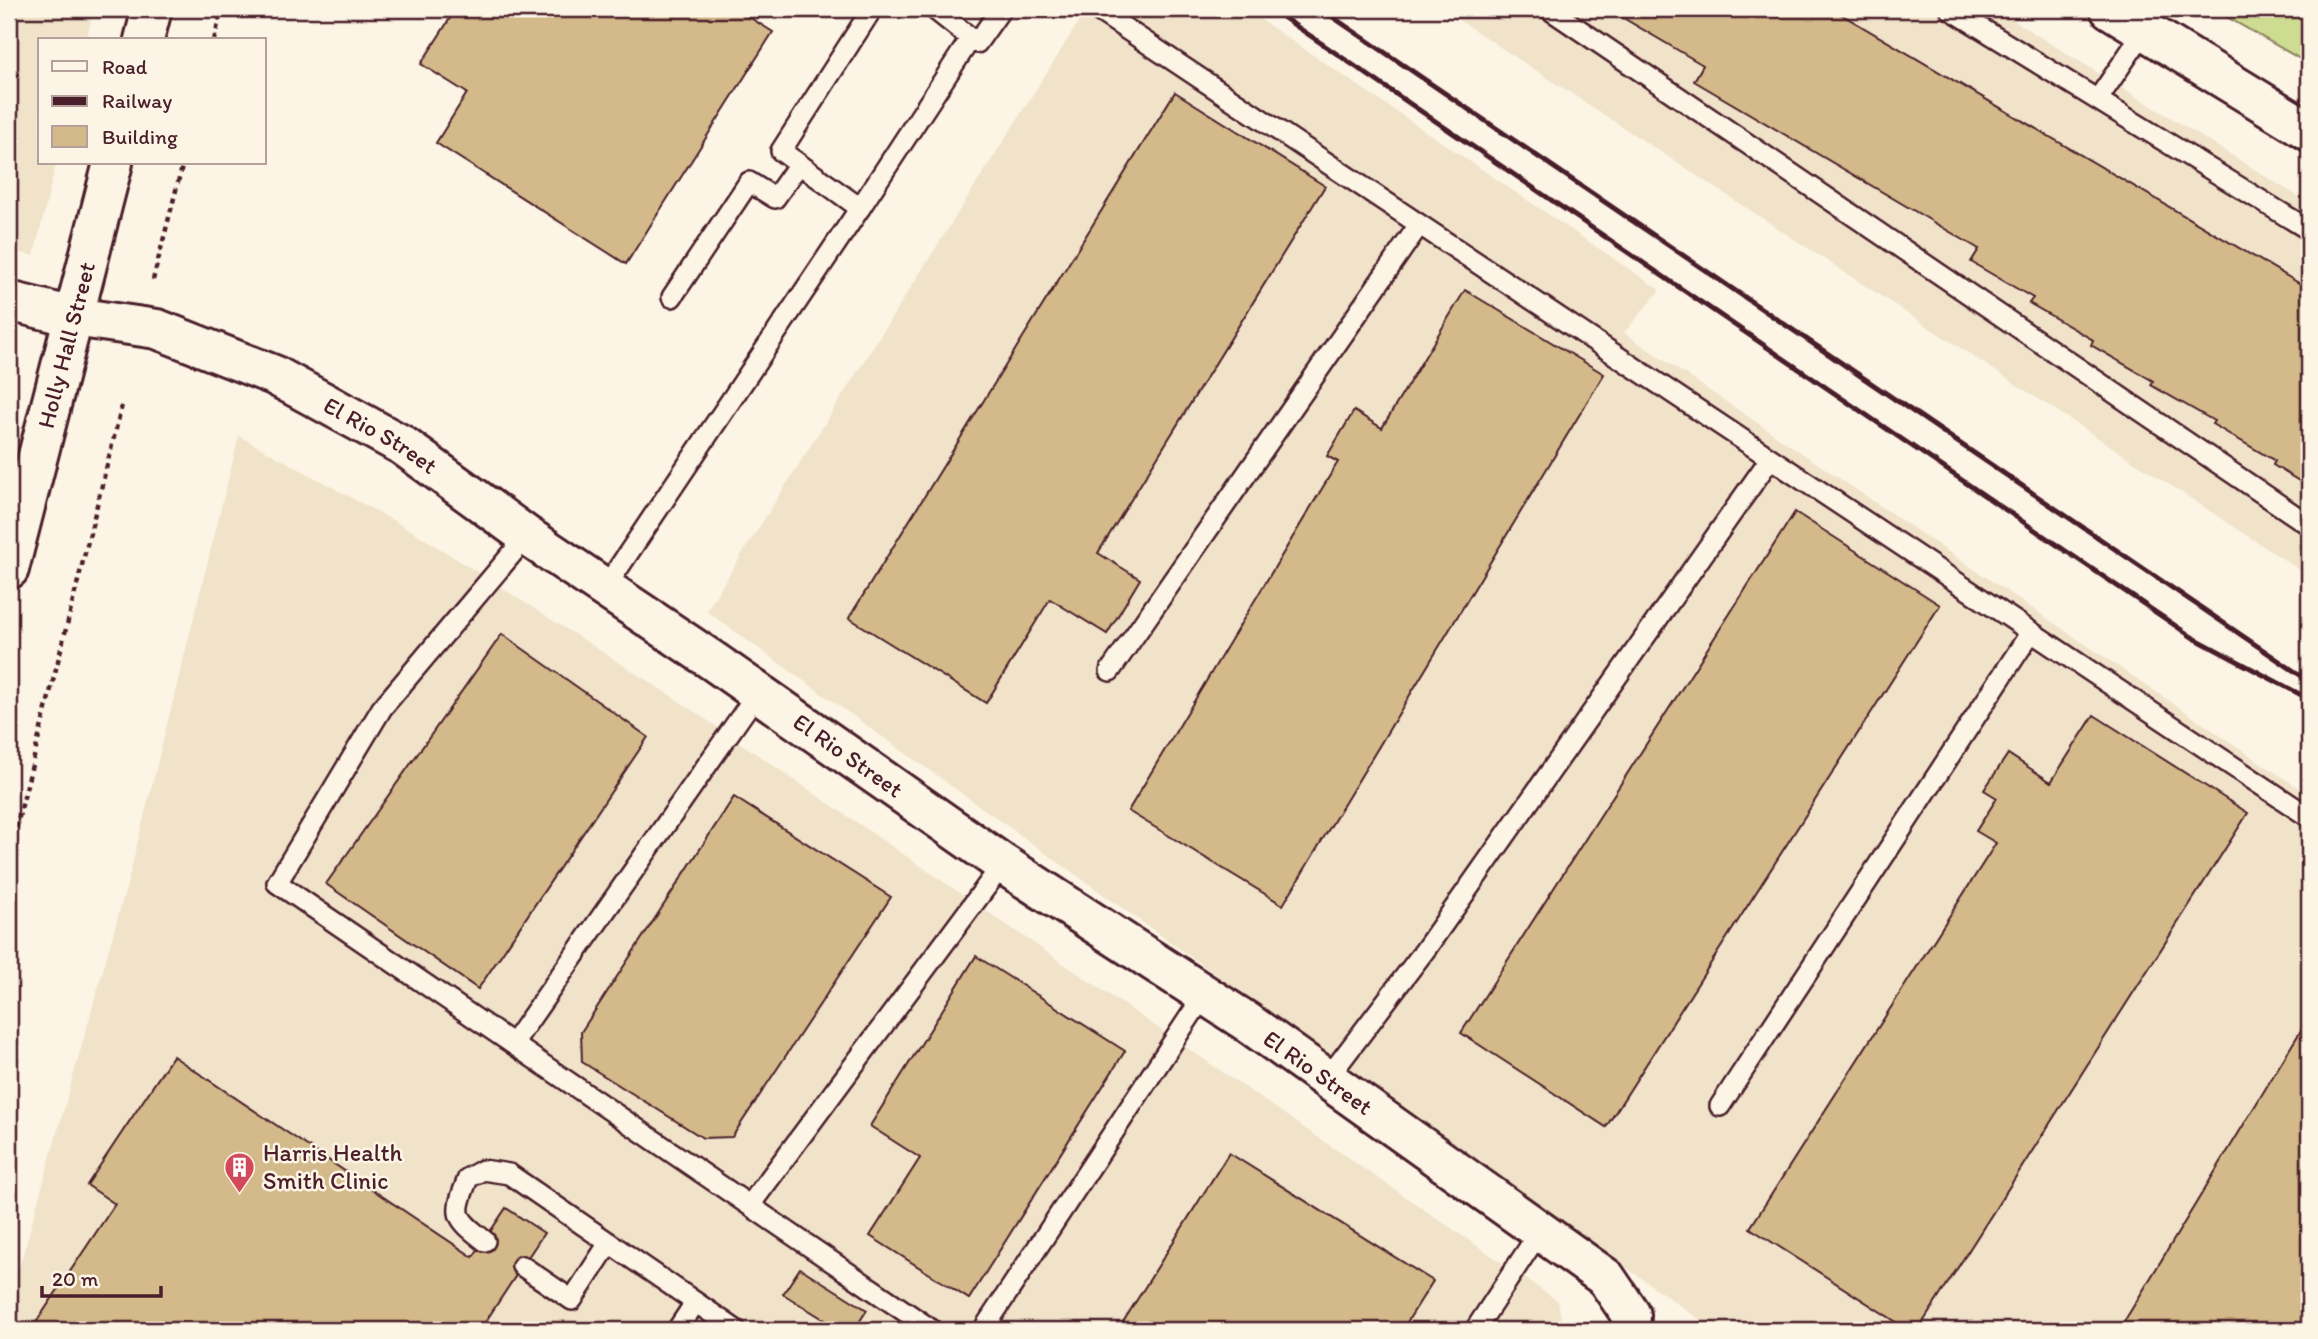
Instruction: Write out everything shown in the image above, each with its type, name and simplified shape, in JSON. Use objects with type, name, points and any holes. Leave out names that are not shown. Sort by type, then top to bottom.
[{"type":"street","points":[[145,38],[152,9]]},
{"type":"street","points":[[2110,9],[2309,131]]},
{"type":"street","name":"Holly Hall Street","points":[[9,569],[113,164]]},
{"type":"street","name":"El Rio Street","points":[[9,301],[74,317],[157,329],[274,375],[402,445],[527,536],[758,692],[1003,864],[1327,1079],[1606,1278],[1630,1322]]},
{"type":"lane","points":[[860,208],[781,151],[872,9]]},
{"type":"lane","points":[[934,9],[977,43],[1001,9]]},
{"type":"lane","points":[[1096,9],[2309,817]]},
{"type":"lane","points":[[1549,9],[2309,525]]},
{"type":"lane","points":[[1950,9],[2309,230]]},
{"type":"lane","points":[[2098,99],[2145,30]]},
{"type":"lane","points":[[605,589],[971,38]]},
{"type":"lane","points":[[672,297],[749,182],[775,198],[799,164]]},
{"type":"lane","points":[[1110,671],[1419,225]]},
{"type":"lane","points":[[1327,1079],[1425,950],[1770,459]]},
{"type":"lane","points":[[527,536],[382,708],[277,883],[514,1042],[932,1330]]},
{"type":"lane","points":[[1720,1106],[2031,632]]},
{"type":"lane","points":[[514,1042],[758,692]]},
{"type":"lane","points":[[750,1205],[1003,864]]},
{"type":"lane","points":[[984,1330],[1204,995]]},
{"type":"lane","points":[[485,1241],[461,1223],[458,1205],[468,1178],[483,1170],[509,1174],[736,1330]]},
{"type":"lane","points":[[1475,1330],[1540,1231]]},
{"type":"lane","points":[[522,1266],[572,1300],[609,1243]]},
{"type":"lane","points":[[677,1330],[695,1303]]},
{"type":"path","points":[[215,38],[222,9]]},
{"type":"path","points":[[153,280],[183,164]]},
{"type":"path","points":[[9,857],[122,405]]},
{"type":"shaded area","points":[[9,9],[94,9],[87,38],[38,38],[38,164],[56,164],[34,256],[9,250]]},
{"type":"shaded area","points":[[1087,9],[1245,9],[1660,290],[1624,333],[2309,795],[2309,1330],[1714,1330],[706,611]]},
{"type":"shaded area","points":[[1442,9],[1995,9],[2309,203],[2309,576]]},
{"type":"shaded area","points":[[239,436],[414,532],[673,697],[1558,1301],[1563,1330],[9,1330],[9,1304],[128,881]]},
{"type":"green space","points":[[2213,9],[2309,9],[2309,64]]},
{"type":"building","points":[[456,9],[736,9],[773,32],[626,264],[436,143],[467,93],[421,64]]},
{"type":"building","points":[[1608,9],[1832,9],[2309,289],[2309,487],[2273,465],[2275,461],[2212,424],[2214,421],[2151,385],[2153,381],[2091,345],[2093,340],[2029,303],[2033,298],[1971,262],[1979,249],[1694,81],[1703,65]]},
{"type":"building","points":[[1175,92],[1325,186],[1098,553],[1140,579],[1107,634],[1050,599],[986,703],[849,618]]},
{"type":"building","points":[[1465,290],[1604,374],[1283,905],[1128,811],[1338,462],[1327,456],[1354,411],[1382,428]]},
{"type":"building","points":[[1795,512],[1940,605],[1606,1127],[1461,1033]]},
{"type":"building","points":[[502,634],[648,737],[478,989],[326,884]]},
{"type":"building","points":[[2094,715],[2248,813],[1918,1330],[1909,1330],[1750,1228],[1996,843],[1976,831],[1997,798],[1984,790],[2008,754],[2051,782]]},
{"type":"building","points":[[734,797],[891,897],[732,1137],[703,1138],[582,1062],[581,1032]]},
{"type":"building","points":[[976,956],[1125,1051],[969,1299],[870,1236],[920,1158],[870,1126]]},
{"type":"building","points":[[2309,1017],[2309,1330],[2119,1330]]},
{"type":"building","name":"Harris Health Smith Clinic","points":[[173,1056],[473,1257],[506,1208],[544,1233],[480,1330],[31,1330],[115,1204],[87,1185]]},
{"type":"building","points":[[1229,1153],[1433,1281],[1402,1330],[1118,1330]]},
{"type":"building","points":[[800,1268],[867,1310],[854,1330],[841,1330],[783,1294]]},
{"type":"railway","points":[[1271,9],[2192,637],[2309,699]]},
{"type":"railway","points":[[1321,9],[2309,681]]},
{"type":"place","name":"Harris Health Smith Clinic","points":[[240,1194]]}]
